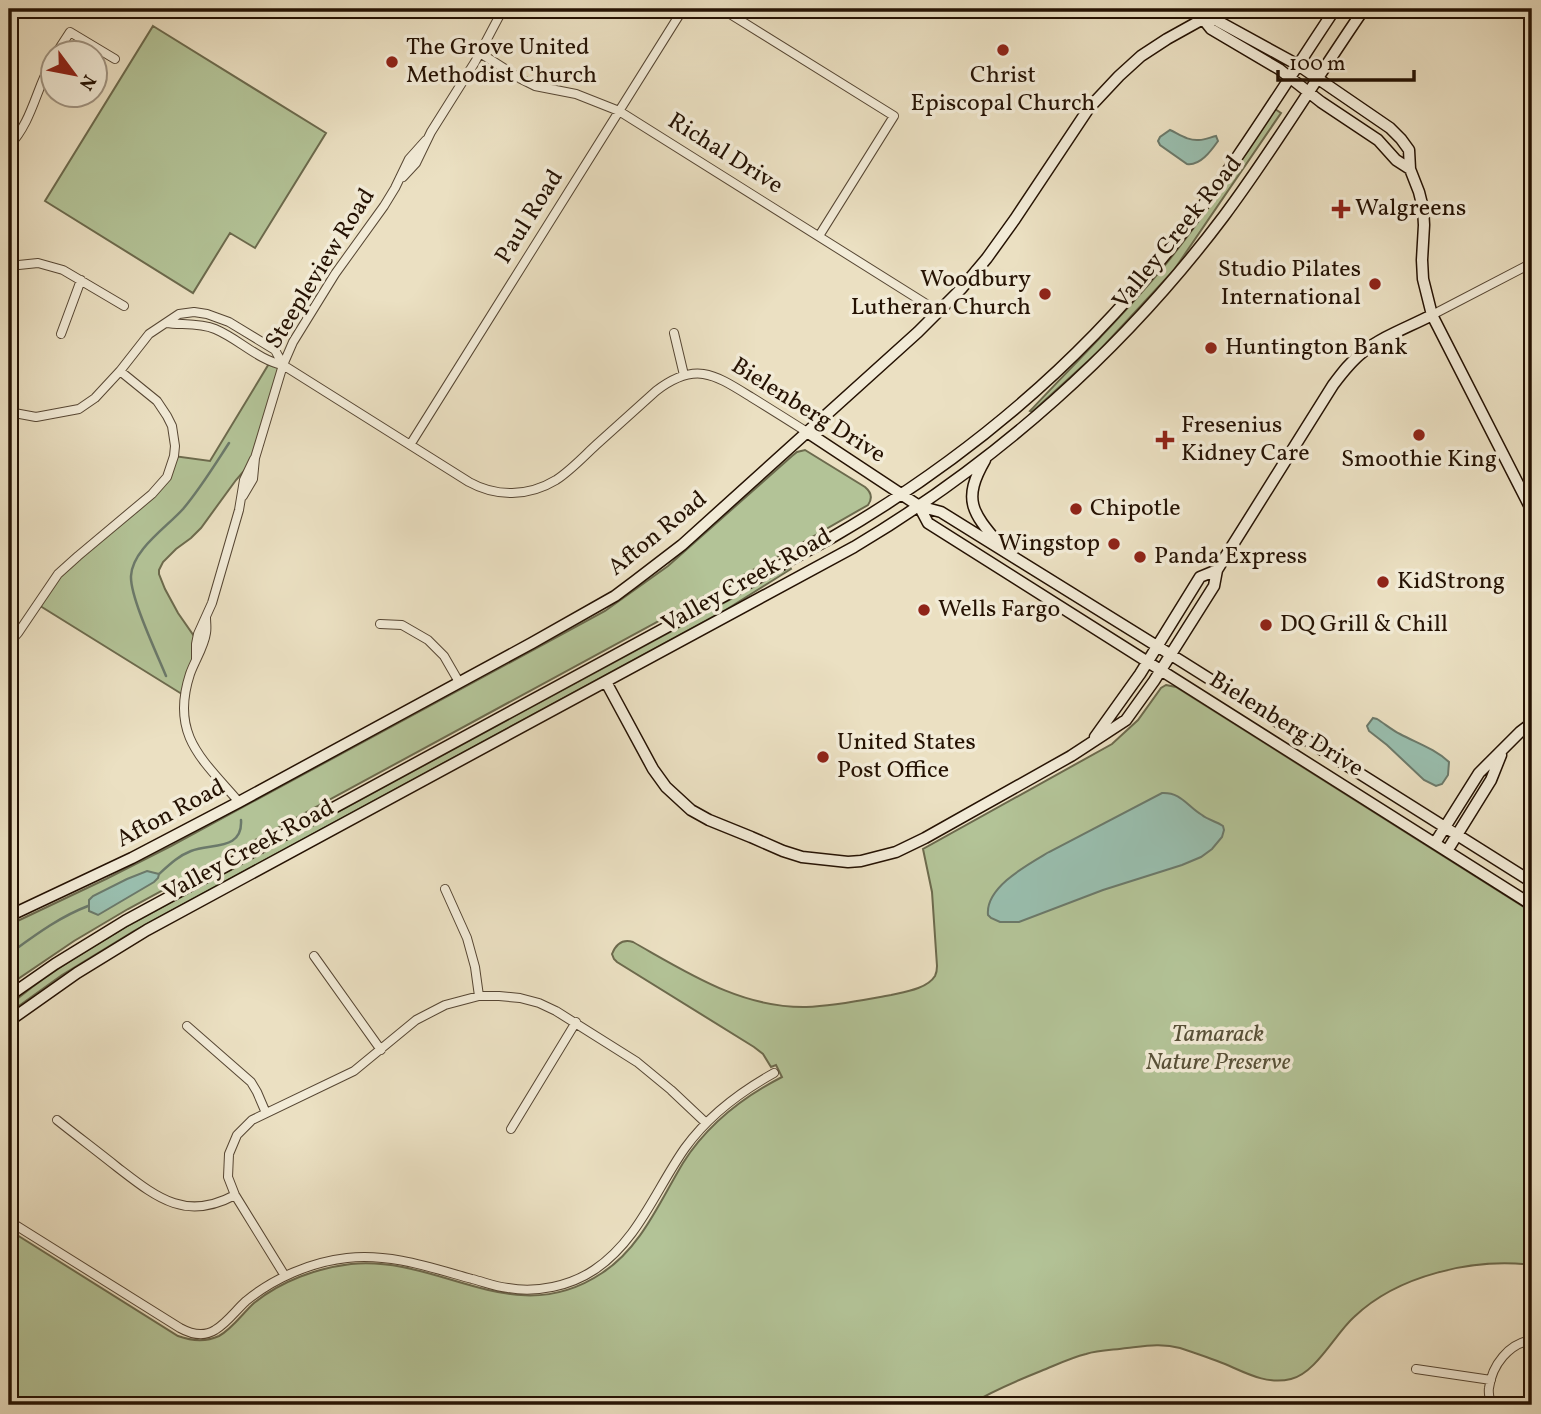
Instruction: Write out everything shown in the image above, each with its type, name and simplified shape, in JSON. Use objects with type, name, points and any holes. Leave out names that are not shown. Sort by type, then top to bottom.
[{"type":"street","name":"Steepleview Road","points":[[239,802],[190,741],[185,727],[184,700],[186,687],[206,634],[206,617],[243,496],[253,479],[255,458],[283,365],[293,342],[335,274],[376,219],[398,182],[416,163],[426,140],[480,53],[503,9]]},
{"type":"street","name":"Paul Road","points":[[410,445],[683,9]]},
{"type":"street","points":[[722,9],[894,116],[820,236]]},
{"type":"street","points":[[1187,9],[1203,19],[1212,29],[1290,77],[1321,102],[1378,140],[1396,160],[1410,169]]},
{"type":"street","name":"Valley Creek Road","points":[[9,996],[125,921],[804,553],[902,495],[952,460],[1017,408],[1071,358],[1149,275],[1195,216],[1335,9]]},
{"type":"street","name":"Valley Creek Road","points":[[9,1021],[77,973],[147,930],[845,552],[919,506],[986,457],[1035,418],[1082,375],[1169,284],[1234,202],[1364,9]]},
{"type":"street","points":[[1203,19],[1214,19],[1298,65],[1378,119],[1395,133],[1409,150],[1410,169],[1423,208],[1423,279],[1432,315],[1532,511]]},
{"type":"street","name":"Afton Road","points":[[9,916],[121,863],[239,802],[615,596],[682,545],[939,312],[987,258],[1098,97],[1141,57],[1203,19]]},
{"type":"street","points":[[67,38],[71,32],[81,38]]},
{"type":"street","name":"Richal Drive","points":[[480,53],[535,86],[576,94],[619,111],[939,312]]},
{"type":"street","points":[[108,55],[115,59]]},
{"type":"street","points":[[9,146],[26,121],[38,90]]},
{"type":"street","points":[[9,266],[26,263],[50,265],[124,306]]},
{"type":"street","points":[[606,682],[653,769],[677,799],[691,810],[783,851],[818,860],[848,862],[896,852],[1038,775],[1126,720],[1161,671],[1214,586],[1217,570],[1333,385],[1348,366],[1375,344],[1532,263]]},
{"type":"street","points":[[61,334],[81,280]]},
{"type":"street","points":[[9,412],[36,417],[79,409],[95,398],[149,334],[179,314],[194,312],[218,317],[275,350],[283,365],[468,482],[481,488],[510,494],[532,490],[561,476],[656,391],[684,375],[674,333]]},
{"type":"street","points":[[9,643],[58,574],[152,494],[167,477],[174,456],[172,426],[157,401],[120,371]]},
{"type":"street","name":"Bielenberg Drive","points":[[684,375],[701,373],[723,379],[919,506],[941,512],[1532,882]]},
{"type":"street","points":[[986,457],[975,481],[972,500],[979,521],[1005,552]]},
{"type":"street","name":"Bielenberg Drive","points":[[919,506],[928,523],[1532,905]]},
{"type":"street","points":[[1091,742],[1126,694],[1200,577],[1217,570]]},
{"type":"street","points":[[380,624],[401,625],[428,640],[444,656],[459,682]]},
{"type":"street","points":[[1435,843],[1479,774],[1532,723]]},
{"type":"street","points":[[1447,851],[1491,780],[1504,749]]},
{"type":"street","points":[[445,889],[467,938],[479,996]]},
{"type":"street","points":[[314,956],[380,1050]]},
{"type":"street","points":[[285,1276],[235,1195],[227,1166],[232,1144],[252,1120],[354,1071],[428,1012],[461,1000],[479,996],[509,997],[556,1010],[636,1062],[706,1123]]},
{"type":"street","points":[[511,1129],[576,1022]]},
{"type":"street","points":[[187,1026],[251,1082],[266,1113]]},
{"type":"street","points":[[9,1221],[187,1332],[197,1334],[216,1329],[257,1292],[285,1276],[332,1260],[365,1257],[411,1262],[508,1288],[538,1289],[567,1283],[594,1270],[617,1251],[627,1241],[686,1147],[706,1123],[740,1094],[774,1073]]},
{"type":"street","points":[[57,1120],[155,1196],[168,1202],[208,1205],[235,1195]]},
{"type":"street","points":[[1490,1405],[1489,1389],[1498,1362],[1511,1348],[1532,1340]]},
{"type":"street","points":[[1416,1368],[1491,1380]]},
{"type":"street","points":[[1128,1405],[1177,1405]]},
{"type":"green space","points":[[153,26],[326,133],[255,248],[230,233],[193,293],[45,201],[102,108],[108,108],[108,99]]},
{"type":"green space","points":[[1275,109],[1281,113],[1174,270],[1098,352],[1030,411],[1161,270],[1206,211]]},
{"type":"green space","points":[[270,362],[283,365],[256,457],[201,528],[163,562],[159,570],[165,589],[196,639],[185,696],[37,604],[50,584],[161,486],[174,456],[210,461]]},
{"type":"green space","points":[[805,450],[865,487],[871,495],[868,505],[128,909],[9,985],[9,925],[171,846],[605,611],[668,566],[792,456]]},
{"type":"green space","points":[[790,567],[791,569],[724,611],[134,931],[62,975],[9,1013],[9,1006],[37,983],[129,925]]},
{"type":"green space","name":"Tamarack Nature Preserve","points":[[1166,685],[1176,687],[1532,912],[1532,1265],[1485,1264],[1461,1267],[1414,1280],[1392,1290],[1354,1317],[1309,1369],[1291,1379],[1282,1380],[1257,1377],[1180,1348],[1154,1345],[1080,1356],[1013,1382],[969,1405],[9,1405],[9,1230],[178,1336],[194,1340],[209,1339],[224,1333],[254,1303],[288,1282],[312,1272],[338,1266],[384,1264],[508,1294],[538,1295],[570,1289],[602,1273],[616,1263],[639,1237],[683,1163],[703,1136],[740,1103],[782,1077],[776,1065],[771,1067],[763,1054],[754,1047],[617,962],[612,954],[618,945],[626,941],[633,942],[716,986],[759,1002],[782,1006],[838,1004],[921,987],[935,976],[937,966],[932,892],[923,849],[1112,744],[1138,720]]},
{"type":"shaded area","points":[[1170,130],[1191,139],[1201,140],[1216,136],[1218,141],[1201,160],[1187,164],[1158,141]]},
{"type":"shaded area","points":[[1373,718],[1444,757],[1449,762],[1448,775],[1442,784],[1436,786],[1424,780],[1369,731],[1367,726]]},
{"type":"shaded area","points":[[1162,793],[1179,797],[1204,817],[1223,826],[1222,837],[1212,849],[1182,865],[1103,890],[1019,922],[1000,922],[988,915],[993,895],[1010,877],[1049,852]]},
{"type":"shaded area","points":[[147,871],[159,874],[158,878],[98,915],[89,911],[89,900],[93,896]]},
{"type":"waterway","points":[[166,676],[135,597],[131,576],[133,566],[144,548],[189,501],[229,443]]},
{"type":"waterway","points":[[159,874],[186,853],[231,841],[237,837],[241,820]]},
{"type":"waterway","points":[[9,954],[57,921],[88,906]]},
{"type":"place","name":"Christ Episcopal Church","points":[[1003,50]]},
{"type":"place","name":"The Grove United Methodist Church","points":[[392,62]]},
{"type":"place","name":"Walgreens","points":[[1341,209]]},
{"type":"place","name":"Studio Pilates International","points":[[1375,284]]},
{"type":"place","name":"Woodbury Lutheran Church","points":[[1045,294]]},
{"type":"place","name":"Huntington Bank","points":[[1211,348]]},
{"type":"place","name":"Smoothie King","points":[[1419,435]]},
{"type":"place","name":"Fresenius Kidney Care","points":[[1165,440]]},
{"type":"place","name":"Chipotle","points":[[1076,509]]},
{"type":"place","name":"Wingstop","points":[[1114,544]]},
{"type":"place","name":"Panda Express","points":[[1140,557]]},
{"type":"place","name":"KidStrong","points":[[1383,582]]},
{"type":"place","name":"Wells Fargo","points":[[924,610]]},
{"type":"place","name":"DQ Grill & Chill","points":[[1266,625]]},
{"type":"place","name":"United States Post Office","points":[[823,757]]}]
